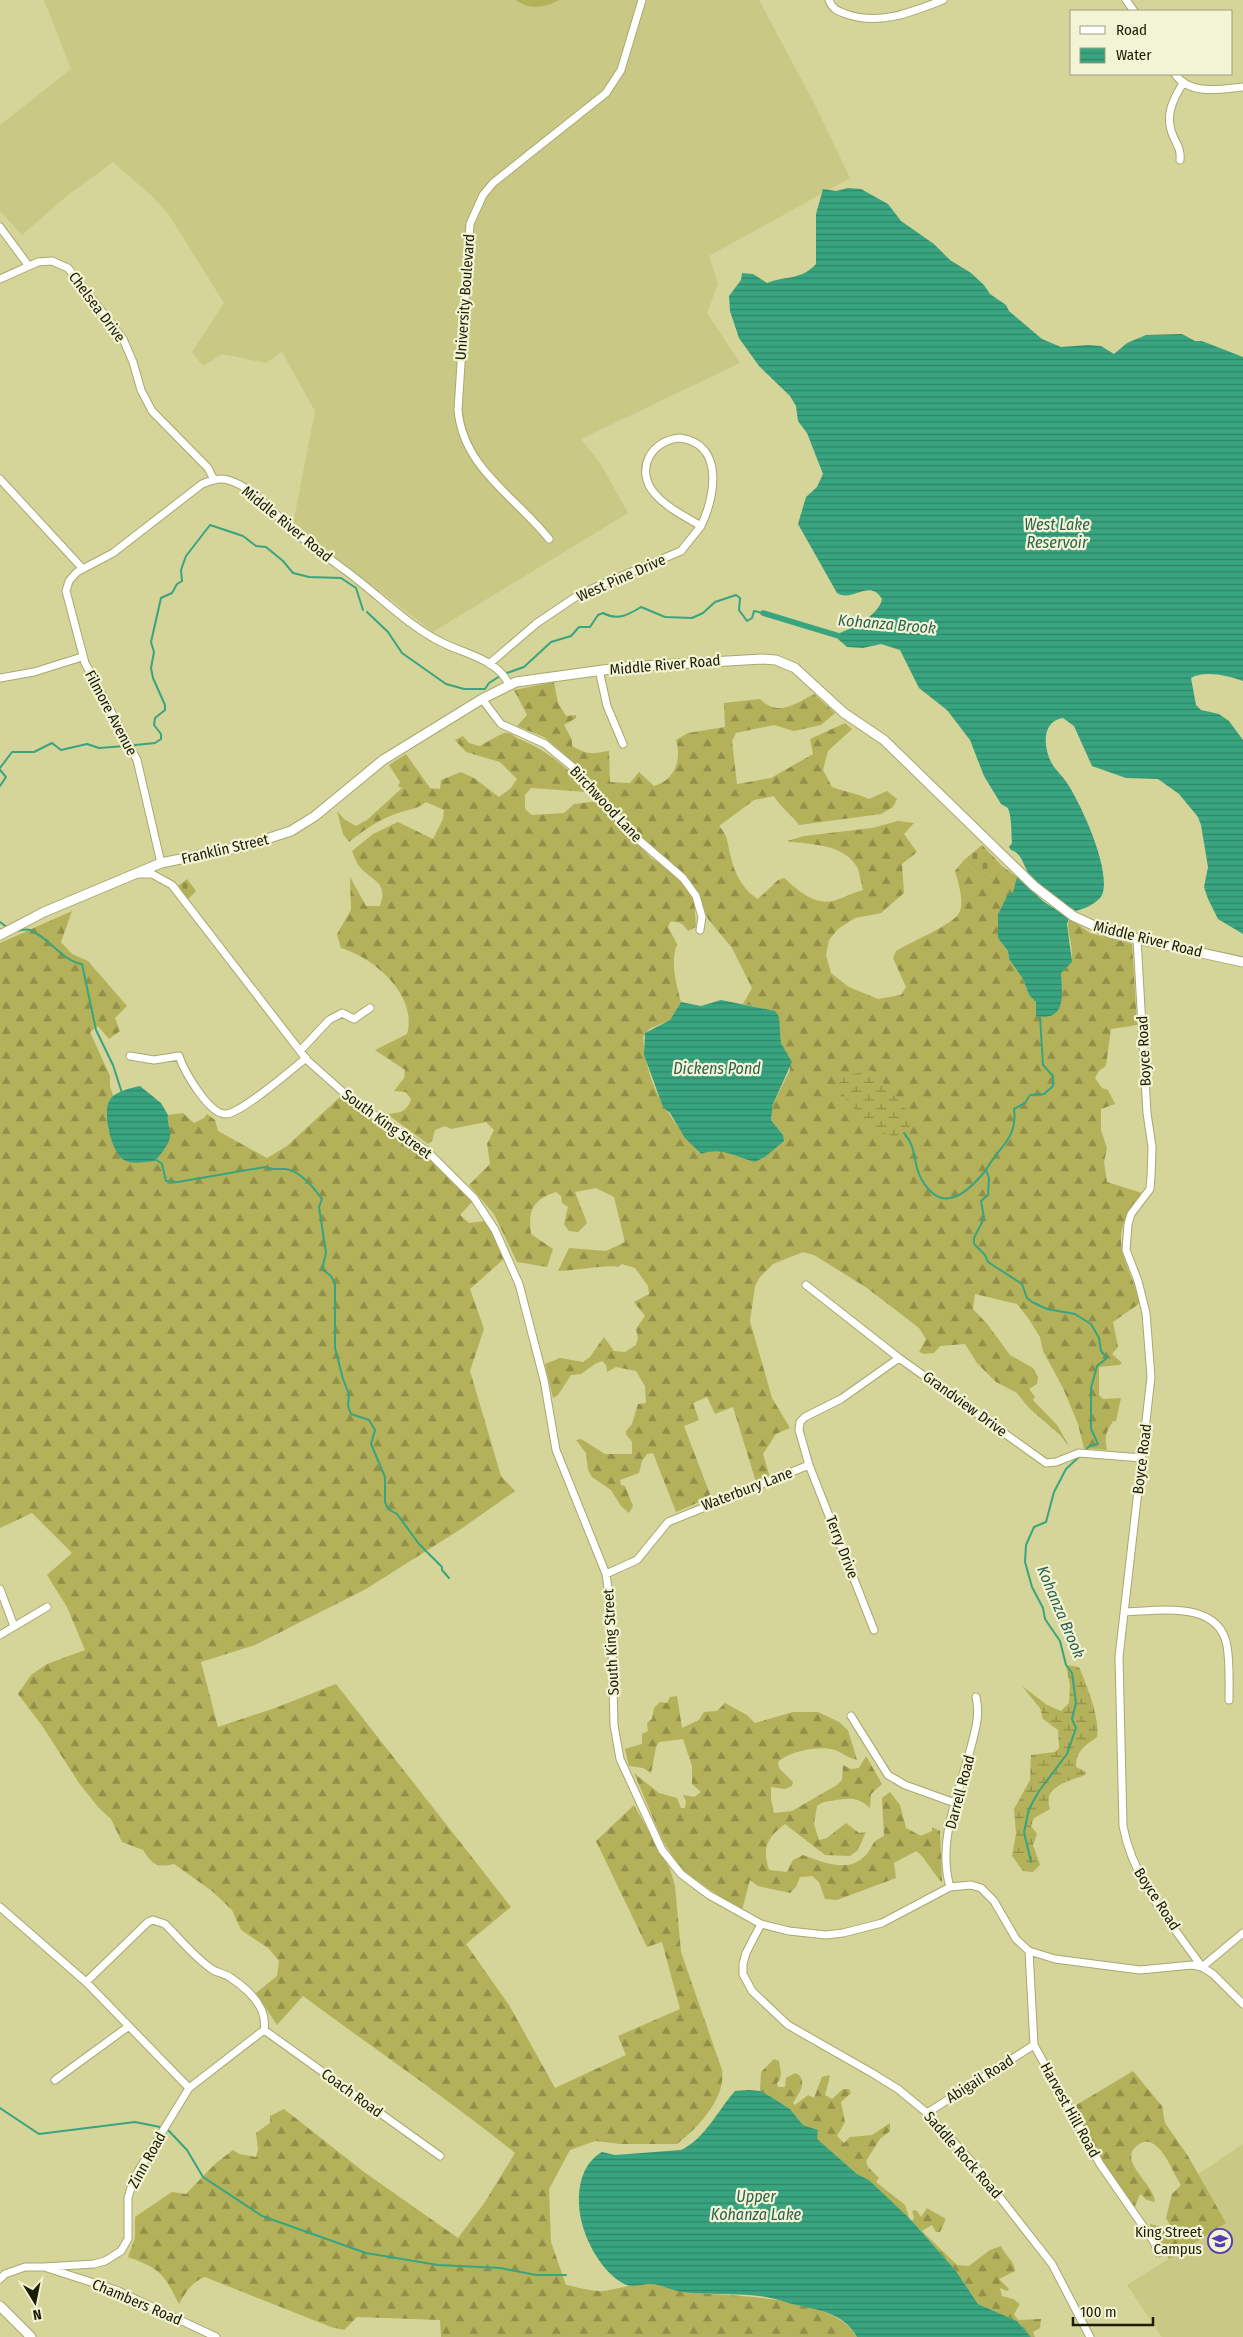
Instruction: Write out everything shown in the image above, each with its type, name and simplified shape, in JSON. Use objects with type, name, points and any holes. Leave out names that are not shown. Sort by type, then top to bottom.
[{"type":"main road","name":"Middle River Road","points":[[508,682],[599,670],[747,659],[776,660],[787,664],[806,678],[844,713],[891,746],[1049,899],[1086,923],[1137,939],[1243,962]]},
{"type":"main road","name":"Franklin Street","points":[[0,936],[44,912],[161,863],[252,845],[291,831],[315,816],[382,760],[508,682]]},
{"type":"main road","points":[[0,2306],[31,2337]]},
{"type":"street","name":"University Boulevard","points":[[549,539],[485,473],[468,449],[461,435],[458,410],[470,224],[483,195],[493,183],[595,104],[615,82],[627,54],[642,0]]},
{"type":"street","points":[[829,0],[833,8],[839,11],[860,18],[873,19],[902,15],[944,0]]},
{"type":"street","points":[[1176,75],[1183,83],[1203,89],[1243,87]]},
{"type":"street","points":[[1180,160],[1180,151],[1170,128],[1168,118],[1171,105],[1183,83]]},
{"type":"street","points":[[0,227],[28,266]]},
{"type":"street","name":"Chelsea Drive","points":[[0,279],[38,262],[52,261],[61,264],[73,273],[122,338],[152,411],[208,468],[214,480]]},
{"type":"street","name":"West Pine Drive","points":[[489,664],[538,624],[580,594],[681,551],[701,526],[712,493],[711,465],[704,448],[698,443],[680,438],[670,439],[654,448],[649,455],[647,478],[655,494],[662,501],[701,526]]},
{"type":"street","points":[[0,479],[83,569],[113,553],[194,490],[214,480]]},
{"type":"street","name":"Middle River Road","points":[[214,480],[226,479],[249,491],[319,551],[428,634],[489,664],[508,682]]},
{"type":"street","name":"Filmore Avenue","points":[[83,569],[72,577],[66,591],[82,657],[130,746],[144,784],[161,863]]},
{"type":"street","points":[[0,678],[34,672],[82,657]]},
{"type":"street","points":[[599,670],[607,706],[623,744]]},
{"type":"street","name":"Birchwood Lane","points":[[482,699],[501,724],[545,744],[574,768],[633,835],[683,878],[696,896],[702,917],[700,930]]},
{"type":"street","name":"South King Street","points":[[138,874],[152,874],[172,885],[300,1052],[352,1100],[427,1151],[474,1198],[492,1223],[507,1252],[519,1284],[544,1380],[556,1450],[606,1574],[611,1610],[616,1739],[629,1782],[662,1850],[681,1874],[709,1895],[761,1924],[807,1933],[843,1933],[882,1923],[950,1887],[971,1885],[987,1893],[994,1901],[1016,1939],[1029,1951]]},
{"type":"street","name":"Boyce Road","points":[[1137,939],[1147,1113],[1152,1147],[1151,1177],[1150,1189],[1131,1214],[1126,1232],[1126,1250],[1143,1298],[1148,1328],[1150,1377],[1119,1658],[1123,1826],[1126,1844],[1140,1877],[1202,1967]]},
{"type":"street","points":[[300,1052],[333,1016],[342,1013],[354,1019],[370,1008]]},
{"type":"street","points":[[130,1056],[154,1060],[178,1056],[183,1067],[210,1107],[218,1113],[226,1114],[247,1103],[306,1058]]},
{"type":"street","name":"Grandview Drive","points":[[806,1286],[899,1358],[1046,1463],[1056,1462],[1078,1453],[1142,1458]]},
{"type":"street","name":"Waterbury Lane","points":[[606,1574],[637,1560],[668,1522],[809,1465],[799,1430],[800,1422],[805,1417],[841,1399],[899,1358]]},
{"type":"street","name":"Terry Drive","points":[[809,1465],[874,1630]]},
{"type":"street","points":[[0,1589],[14,1626]]},
{"type":"street","points":[[0,1634],[47,1607]]},
{"type":"street","points":[[1124,1612],[1184,1611],[1199,1614],[1217,1624],[1227,1645],[1229,1700]]},
{"type":"street","name":"Darrell Road","points":[[950,1887],[945,1858],[955,1803],[976,1728],[978,1708],[976,1698]]},
{"type":"street","points":[[851,1716],[888,1775],[905,1785],[955,1803]]},
{"type":"street","points":[[0,1907],[86,1982],[189,2088]]},
{"type":"street","points":[[86,1982],[148,1922],[158,1921],[165,1924],[214,1970],[230,1977],[249,1992],[261,2005],[266,2020],[264,2030]]},
{"type":"street","name":"Saddle Rock Road","points":[[761,1924],[746,1953],[743,1974],[746,1984],[762,2003],[788,2025],[898,2089],[927,2112],[972,2162],[1052,2264],[1090,2337]]},
{"type":"street","points":[[1202,1967],[1243,1933]]},
{"type":"street","points":[[1029,1951],[1055,1959],[1140,1970],[1192,1965],[1202,1967],[1213,1974],[1243,2004]]},
{"type":"street","name":"Harvest Hill Road","points":[[1029,1951],[1034,2045],[1100,2164],[1154,2242],[1158,2253]]},
{"type":"street","points":[[55,2080],[129,2026]]},
{"type":"street","name":"Zinn Road","points":[[44,2268],[94,2264],[105,2261],[121,2251],[128,2238],[128,2198],[134,2178],[189,2088],[264,2030]]},
{"type":"street","name":"Coach Road","points":[[264,2030],[440,2156]]},
{"type":"street","name":"Abigail Road","points":[[927,2112],[1034,2045]]},
{"type":"street","name":"Chambers Road","points":[[0,2279],[5,2274],[25,2267],[44,2268],[116,2290],[216,2337]]},
{"type":"shaded area","points":[[44,0],[759,0],[815,105],[850,178],[709,256],[718,284],[707,313],[740,363],[581,439],[600,463],[628,513],[433,632],[293,524],[315,411],[282,352],[266,363],[222,354],[203,366],[192,352],[224,303],[169,215],[153,197],[113,162],[68,195],[22,235],[0,211],[0,125],[71,69]]},
{"type":"shaded area","name":"King Street Campus","points":[[1243,2144],[1243,2337],[1162,2337],[1127,2285],[1226,2223],[1197,2175]]},
{"type":"green space","points":[[516,0],[559,0],[548,5],[532,7]]},
{"type":"green space","points":[[554,682],[558,703],[566,716],[576,715],[576,718],[564,725],[572,740],[572,746],[590,753],[609,751],[610,782],[630,783],[639,772],[654,786],[667,779],[672,774],[677,762],[678,747],[676,740],[688,733],[725,727],[724,703],[760,699],[773,707],[780,708],[793,705],[814,694],[835,713],[821,725],[794,731],[774,725],[736,733],[732,741],[737,784],[771,778],[813,754],[810,739],[845,723],[852,729],[828,751],[823,770],[832,787],[837,789],[869,799],[887,791],[897,799],[893,807],[881,814],[799,825],[774,796],[754,800],[719,826],[726,837],[737,875],[753,896],[758,899],[778,880],[784,878],[806,896],[826,902],[863,890],[857,867],[844,853],[835,849],[787,841],[804,836],[872,828],[898,821],[914,823],[904,834],[917,852],[902,864],[904,893],[881,913],[855,918],[838,929],[829,940],[826,955],[831,973],[849,987],[878,999],[901,995],[906,987],[893,958],[896,951],[940,928],[959,913],[961,898],[955,871],[964,860],[984,881],[1002,866],[1017,877],[1013,892],[1008,895],[998,914],[998,938],[1008,951],[1009,959],[1023,979],[1029,995],[1036,1002],[1036,1012],[1061,981],[1061,973],[1071,959],[1072,953],[1068,930],[1069,918],[1090,933],[1132,944],[1137,1025],[1111,1029],[1106,1066],[1099,1071],[1095,1078],[1102,1088],[1108,1090],[1115,1104],[1101,1109],[1101,1130],[1107,1148],[1104,1162],[1107,1182],[1142,1193],[1130,1209],[1121,1236],[1124,1259],[1140,1303],[1113,1322],[1118,1347],[1112,1354],[1122,1363],[1099,1367],[1099,1395],[1103,1399],[1121,1398],[1116,1421],[1113,1421],[1106,1434],[1107,1450],[1084,1448],[1078,1424],[1063,1388],[1043,1351],[1040,1337],[1017,1304],[975,1294],[973,1309],[988,1325],[1010,1355],[1033,1368],[1038,1377],[1037,1384],[1029,1389],[1035,1397],[1033,1400],[1057,1425],[1069,1446],[1060,1435],[1029,1408],[1017,1393],[996,1382],[977,1363],[965,1344],[940,1346],[934,1353],[924,1354],[919,1352],[926,1339],[919,1328],[867,1288],[814,1255],[803,1252],[773,1264],[760,1277],[755,1286],[750,1321],[772,1398],[790,1428],[776,1434],[763,1454],[770,1477],[756,1482],[733,1407],[715,1414],[707,1397],[693,1403],[699,1420],[684,1426],[711,1497],[676,1512],[653,1453],[647,1454],[642,1461],[639,1473],[620,1480],[621,1485],[625,1486],[633,1506],[629,1513],[621,1506],[611,1490],[592,1477],[588,1470],[586,1453],[576,1440],[581,1439],[605,1454],[632,1454],[632,1442],[626,1431],[632,1424],[638,1404],[646,1403],[645,1386],[636,1371],[616,1367],[607,1372],[606,1365],[602,1361],[581,1374],[571,1375],[558,1395],[553,1398],[545,1364],[560,1358],[583,1362],[590,1357],[604,1337],[614,1351],[625,1352],[636,1345],[638,1338],[636,1329],[645,1316],[634,1302],[649,1294],[648,1286],[635,1268],[622,1264],[618,1267],[608,1266],[558,1271],[569,1248],[606,1251],[625,1242],[614,1197],[596,1188],[575,1192],[587,1223],[578,1232],[569,1231],[564,1224],[568,1207],[562,1203],[561,1196],[556,1192],[542,1199],[533,1207],[530,1226],[531,1234],[553,1249],[547,1267],[517,1262],[494,1214],[469,1185],[490,1164],[487,1144],[494,1130],[486,1122],[451,1129],[445,1126],[435,1130],[432,1141],[428,1144],[387,1114],[402,1111],[407,1107],[411,1099],[406,1092],[394,1091],[404,1078],[405,1070],[375,1050],[407,1034],[409,1020],[406,1006],[391,980],[367,960],[341,948],[337,934],[351,910],[350,877],[366,906],[380,906],[382,898],[380,886],[359,866],[352,851],[373,834],[398,822],[433,839],[443,819],[444,810],[426,802],[380,821],[349,842],[343,834],[337,811],[345,820],[356,826],[367,820],[402,788],[398,786],[400,782],[389,765],[406,754],[430,788],[440,789],[441,780],[461,772],[474,778],[499,797],[511,788],[517,779],[500,762],[466,752],[455,740],[463,736],[469,743],[479,746],[501,734],[511,734],[556,760],[588,792],[531,788],[525,795],[525,809],[532,815],[564,813],[574,804],[598,801],[651,858],[673,872],[694,898],[696,927],[688,931],[681,924],[670,922],[668,927],[677,944],[674,966],[681,1002],[670,1020],[649,1029],[643,1037],[645,1056],[654,1087],[669,1114],[700,1154],[722,1152],[755,1162],[765,1157],[783,1141],[783,1135],[771,1120],[773,1104],[790,1070],[789,1058],[781,1043],[780,1029],[774,1011],[743,1004],[752,988],[732,948],[708,919],[698,893],[687,877],[656,852],[570,759],[544,737],[517,726],[527,715],[514,690]]},
{"type":"green space","points":[[982,845],[1002,866],[984,881],[964,860]]},
{"type":"green space","points":[[187,879],[196,891],[183,904],[173,890]]},
{"type":"green space","points":[[72,911],[61,942],[72,954],[88,961],[127,1006],[115,1018],[120,1031],[109,1039],[98,1026],[90,1032],[110,1076],[113,1096],[109,1100],[108,1130],[167,1124],[168,1115],[183,1113],[194,1123],[204,1118],[207,1114],[215,1120],[218,1131],[267,1158],[287,1146],[341,1096],[415,1144],[473,1201],[460,1215],[469,1223],[486,1221],[506,1257],[470,1289],[484,1329],[470,1371],[501,1476],[515,1491],[461,1529],[366,1589],[255,1645],[201,1662],[218,1727],[275,1708],[336,1684],[511,1907],[466,1944],[509,2005],[555,2088],[626,2055],[618,2036],[680,2009],[662,1942],[647,1947],[596,1841],[634,1805],[670,1869],[675,1886],[681,1952],[722,2070],[722,2081],[720,2091],[709,2112],[677,2144],[621,2144],[595,2141],[570,2150],[549,2189],[551,2242],[566,2285],[599,2291],[640,2284],[652,2284],[682,2291],[779,2300],[804,2305],[826,2313],[844,2323],[857,2337],[441,2337],[440,2320],[357,2317],[344,2330],[331,2327],[205,2277],[192,2285],[179,2304],[160,2273],[148,2265],[128,2257],[135,2238],[135,2217],[172,2192],[186,2194],[215,2164],[233,2150],[239,2154],[256,2157],[258,2149],[256,2133],[270,2123],[270,2116],[284,2109],[364,2172],[458,2238],[485,2202],[515,2153],[303,1996],[277,2025],[256,1993],[277,1976],[279,1961],[268,1948],[241,1930],[232,1910],[212,1891],[174,1864],[163,1866],[156,1864],[152,1862],[143,1850],[122,1842],[111,1819],[99,1808],[79,1783],[43,1727],[18,1694],[31,1675],[47,1664],[85,1650],[67,1607],[47,1575],[72,1553],[32,1513],[0,1528],[0,943]]},
{"type":"green space","points":[[871,1070],[907,1110],[911,1121],[908,1131],[893,1136],[877,1129],[861,1116],[837,1086],[845,1076]]},
{"type":"green space","points":[[1066,1665],[1079,1667],[1095,1712],[1097,1737],[1079,1752],[1076,1761],[1076,1767],[1086,1772],[1085,1775],[1065,1782],[1053,1790],[1049,1801],[1050,1809],[1034,1818],[1031,1826],[1037,1834],[1033,1845],[1040,1865],[1033,1872],[1023,1871],[1012,1856],[1016,1834],[1014,1809],[1030,1780],[1031,1755],[1055,1752],[1059,1748],[1058,1730],[1043,1719],[1040,1708],[1022,1686],[1047,1705],[1061,1711],[1069,1703],[1070,1685]]},
{"type":"green space","points":[[677,1696],[682,1728],[699,1720],[704,1712],[717,1711],[725,1703],[747,1715],[755,1723],[793,1712],[818,1712],[839,1722],[848,1730],[857,1760],[835,1750],[822,1748],[797,1752],[778,1762],[779,1768],[793,1782],[792,1786],[785,1789],[771,1787],[774,1813],[792,1811],[837,1785],[842,1780],[843,1765],[851,1769],[859,1768],[866,1756],[882,1784],[871,1794],[870,1808],[858,1800],[851,1799],[826,1801],[817,1806],[814,1824],[819,1840],[827,1838],[846,1823],[859,1833],[866,1832],[858,1850],[850,1856],[825,1855],[785,1824],[770,1839],[766,1849],[769,1870],[787,1872],[793,1860],[803,1855],[835,1865],[852,1864],[859,1861],[869,1852],[874,1842],[884,1836],[882,1798],[890,1792],[900,1805],[906,1828],[921,1836],[932,1831],[932,1827],[940,1831],[942,1882],[916,1851],[894,1863],[896,1878],[837,1900],[825,1899],[819,1882],[812,1876],[800,1877],[796,1887],[790,1893],[758,1886],[750,1880],[742,1910],[709,1889],[680,1868],[662,1839],[634,1773],[659,1793],[677,1798],[681,1808],[685,1808],[686,1801],[683,1795],[694,1797],[701,1792],[692,1784],[692,1766],[683,1739],[659,1742],[656,1747],[651,1773],[643,1768],[629,1766],[625,1749],[642,1744],[642,1734],[648,1731],[647,1723],[652,1719],[654,1708],[660,1702],[667,1703],[670,1697]]},
{"type":"green space","points":[[774,2059],[779,2061],[781,2073],[777,2083],[778,2087],[785,2087],[786,2078],[795,2073],[801,2078],[802,2085],[793,2103],[795,2105],[808,2095],[814,2098],[822,2077],[830,2075],[825,2095],[832,2099],[843,2089],[849,2089],[851,2093],[841,2102],[845,2122],[837,2136],[844,2143],[850,2137],[872,2135],[890,2123],[890,2131],[880,2139],[866,2161],[868,2167],[879,2178],[876,2182],[905,2205],[910,2220],[869,2180],[857,2174],[816,2139],[818,2130],[803,2125],[790,2109],[760,2091],[761,2072]]},
{"type":"green space","points":[[1133,2071],[1162,2106],[1165,2123],[1188,2156],[1226,2223],[1169,2259],[1152,2232],[1150,2224],[1161,2227],[1170,2238],[1175,2239],[1176,2236],[1166,2218],[1172,2194],[1181,2185],[1168,2160],[1159,2149],[1149,2142],[1138,2145],[1132,2151],[1133,2165],[1149,2187],[1155,2202],[1147,2200],[1140,2194],[1134,2209],[1102,2161],[1073,2107]]},
{"type":"green space","points":[[927,2208],[946,2219],[940,2232],[936,2232],[932,2225],[922,2231],[957,2265],[969,2266],[990,2250],[1001,2246],[1013,2264],[1015,2271],[999,2279],[1009,2289],[1007,2291],[1000,2288],[1002,2296],[1013,2299],[1020,2304],[1014,2314],[1018,2320],[1041,2319],[1040,2328],[1033,2332],[1035,2337],[1031,2337],[1017,2321],[978,2304],[956,2271],[912,2221],[914,2218],[912,2211],[916,2210],[921,2217]]},
{"type":"water","name":"West Lake Reservoir","points":[[848,188],[861,189],[888,204],[901,221],[934,244],[950,260],[971,273],[984,285],[990,294],[1006,305],[1009,311],[1042,339],[1061,347],[1101,346],[1114,354],[1127,343],[1146,335],[1182,334],[1195,341],[1202,341],[1243,357],[1243,681],[1209,674],[1191,678],[1196,705],[1201,710],[1219,714],[1229,721],[1243,740],[1243,934],[1218,919],[1208,899],[1204,887],[1208,867],[1201,825],[1198,817],[1179,794],[1158,779],[1126,778],[1092,766],[1074,726],[1063,718],[1056,720],[1048,729],[1046,742],[1048,756],[1054,768],[1073,793],[1087,821],[1099,855],[1104,884],[1102,895],[1097,901],[1076,911],[1051,894],[1034,880],[1018,854],[1009,847],[1012,843],[1011,821],[1008,808],[1001,804],[984,776],[970,740],[947,710],[919,688],[900,650],[881,644],[863,648],[847,647],[838,639],[840,633],[859,624],[871,615],[880,605],[882,599],[877,593],[872,591],[849,595],[837,593],[798,524],[806,497],[817,487],[823,474],[807,433],[798,421],[796,406],[790,396],[759,366],[739,338],[730,311],[729,296],[741,280],[742,273],[753,274],[767,283],[799,275],[816,264],[816,214],[823,189],[836,191]]},
{"type":"water","points":[[1017,877],[1044,902],[1069,918],[1067,924],[1072,962],[1061,973],[1062,997],[1058,1010],[1053,1015],[1046,1017],[1036,1016],[1036,1002],[1029,995],[1023,979],[1009,959],[1008,951],[998,938],[998,914],[1008,894],[1013,892]]},
{"type":"water","name":"Dickens Pond","points":[[721,1000],[775,1011],[779,1017],[781,1043],[792,1062],[773,1104],[771,1120],[783,1135],[784,1141],[765,1157],[755,1162],[722,1152],[701,1154],[685,1138],[670,1113],[663,1107],[644,1055],[645,1033],[670,1020],[681,1002],[701,1006]]},
{"type":"water","points":[[140,1086],[161,1103],[168,1115],[170,1135],[166,1148],[155,1161],[135,1163],[124,1160],[115,1149],[107,1121],[107,1111],[111,1098],[117,1093]]},
{"type":"water","name":"Upper Kohanza Lake","points":[[735,2091],[760,2091],[771,2097],[790,2109],[803,2125],[818,2130],[817,2139],[857,2174],[869,2180],[912,2221],[956,2271],[978,2304],[1017,2321],[1031,2337],[857,2337],[845,2322],[829,2313],[771,2298],[750,2295],[683,2292],[654,2284],[631,2286],[615,2278],[591,2248],[582,2223],[579,2193],[587,2166],[602,2152],[615,2155],[681,2150],[690,2145],[704,2132]]},
{"type":"waterway","name":"Kohanza Brook","points":[[0,768],[12,752],[34,752],[52,743],[61,750],[87,744],[99,748],[155,743],[161,739],[161,734],[154,725],[155,718],[165,710],[165,705],[153,678],[151,668],[154,652],[151,642],[161,598],[172,593],[177,584],[182,581],[181,570],[186,556],[210,525],[243,536],[256,546],[266,547],[283,561],[293,573],[309,577],[341,578],[356,588],[363,610]]},
{"type":"waterway","name":"Kohanza Brook","points":[[504,674],[524,667],[551,642],[571,636],[579,627],[590,627],[598,615],[603,613],[618,617],[627,615],[641,607],[665,617],[692,618],[703,613],[715,602],[736,595],[740,598],[739,610],[747,621],[752,618],[754,611],[763,613]]},
{"type":"waterway","name":"Kohanza Brook","points":[[367,612],[388,632],[402,653],[446,684],[464,689],[485,689],[489,683],[500,676]]},
{"type":"waterway","name":"Kohanza Brook","points":[[763,613],[839,636]]},
{"type":"waterway","name":"Kohanza Brook","points":[[0,770],[6,777],[0,786]]},
{"type":"waterway","points":[[0,922],[8,928]]},
{"type":"waterway","points":[[14,931],[30,930],[44,938],[68,959],[82,964],[96,1030],[113,1065],[122,1093]]},
{"type":"waterway","name":"Kohanza Brook","points":[[1040,1017],[1043,1065],[1053,1076],[1053,1086],[1044,1094],[1030,1095],[1025,1103],[1014,1109],[1013,1128],[1010,1135],[986,1170],[989,1178],[988,1195],[981,1201],[984,1218],[974,1238],[974,1244],[985,1255],[988,1262],[1022,1284],[1027,1298],[1032,1302],[1047,1309],[1075,1314],[1091,1324],[1099,1338],[1101,1351],[1107,1358],[1097,1366],[1091,1388],[1091,1429],[1098,1444],[1090,1446],[1084,1451]]},
{"type":"waterway","points":[[904,1133],[911,1145],[922,1180],[930,1191],[938,1197],[955,1197],[971,1186],[986,1170]]},
{"type":"waterway","points":[[155,1159],[162,1164],[166,1181],[178,1182],[265,1167],[290,1170],[306,1180],[322,1199],[319,1207],[326,1253],[322,1269],[331,1276],[335,1284],[335,1348],[349,1394],[348,1406],[351,1414],[369,1420],[375,1430],[371,1444],[385,1477],[385,1502],[388,1509],[397,1514],[419,1544],[442,1567],[442,1570],[449,1578]]},
{"type":"waterway","name":"Kohanza Brook","points":[[1031,1862],[1024,1832],[1029,1809],[1039,1791],[1067,1754],[1076,1728],[1072,1719],[1076,1703],[1072,1673],[1066,1665],[1060,1641],[1045,1619],[1043,1608],[1032,1587],[1025,1562],[1026,1545],[1034,1527],[1046,1522],[1054,1492],[1066,1469],[1081,1455]]},
{"type":"waterway","points":[[0,2108],[39,2134],[135,2122],[160,2127]]},
{"type":"waterway","points":[[168,2130],[187,2150],[203,2177],[262,2216],[366,2253],[438,2265],[500,2268],[536,2275],[566,2275]]},
{"type":"place","name":"King Street Campus","points":[[1220,2241]]}]
